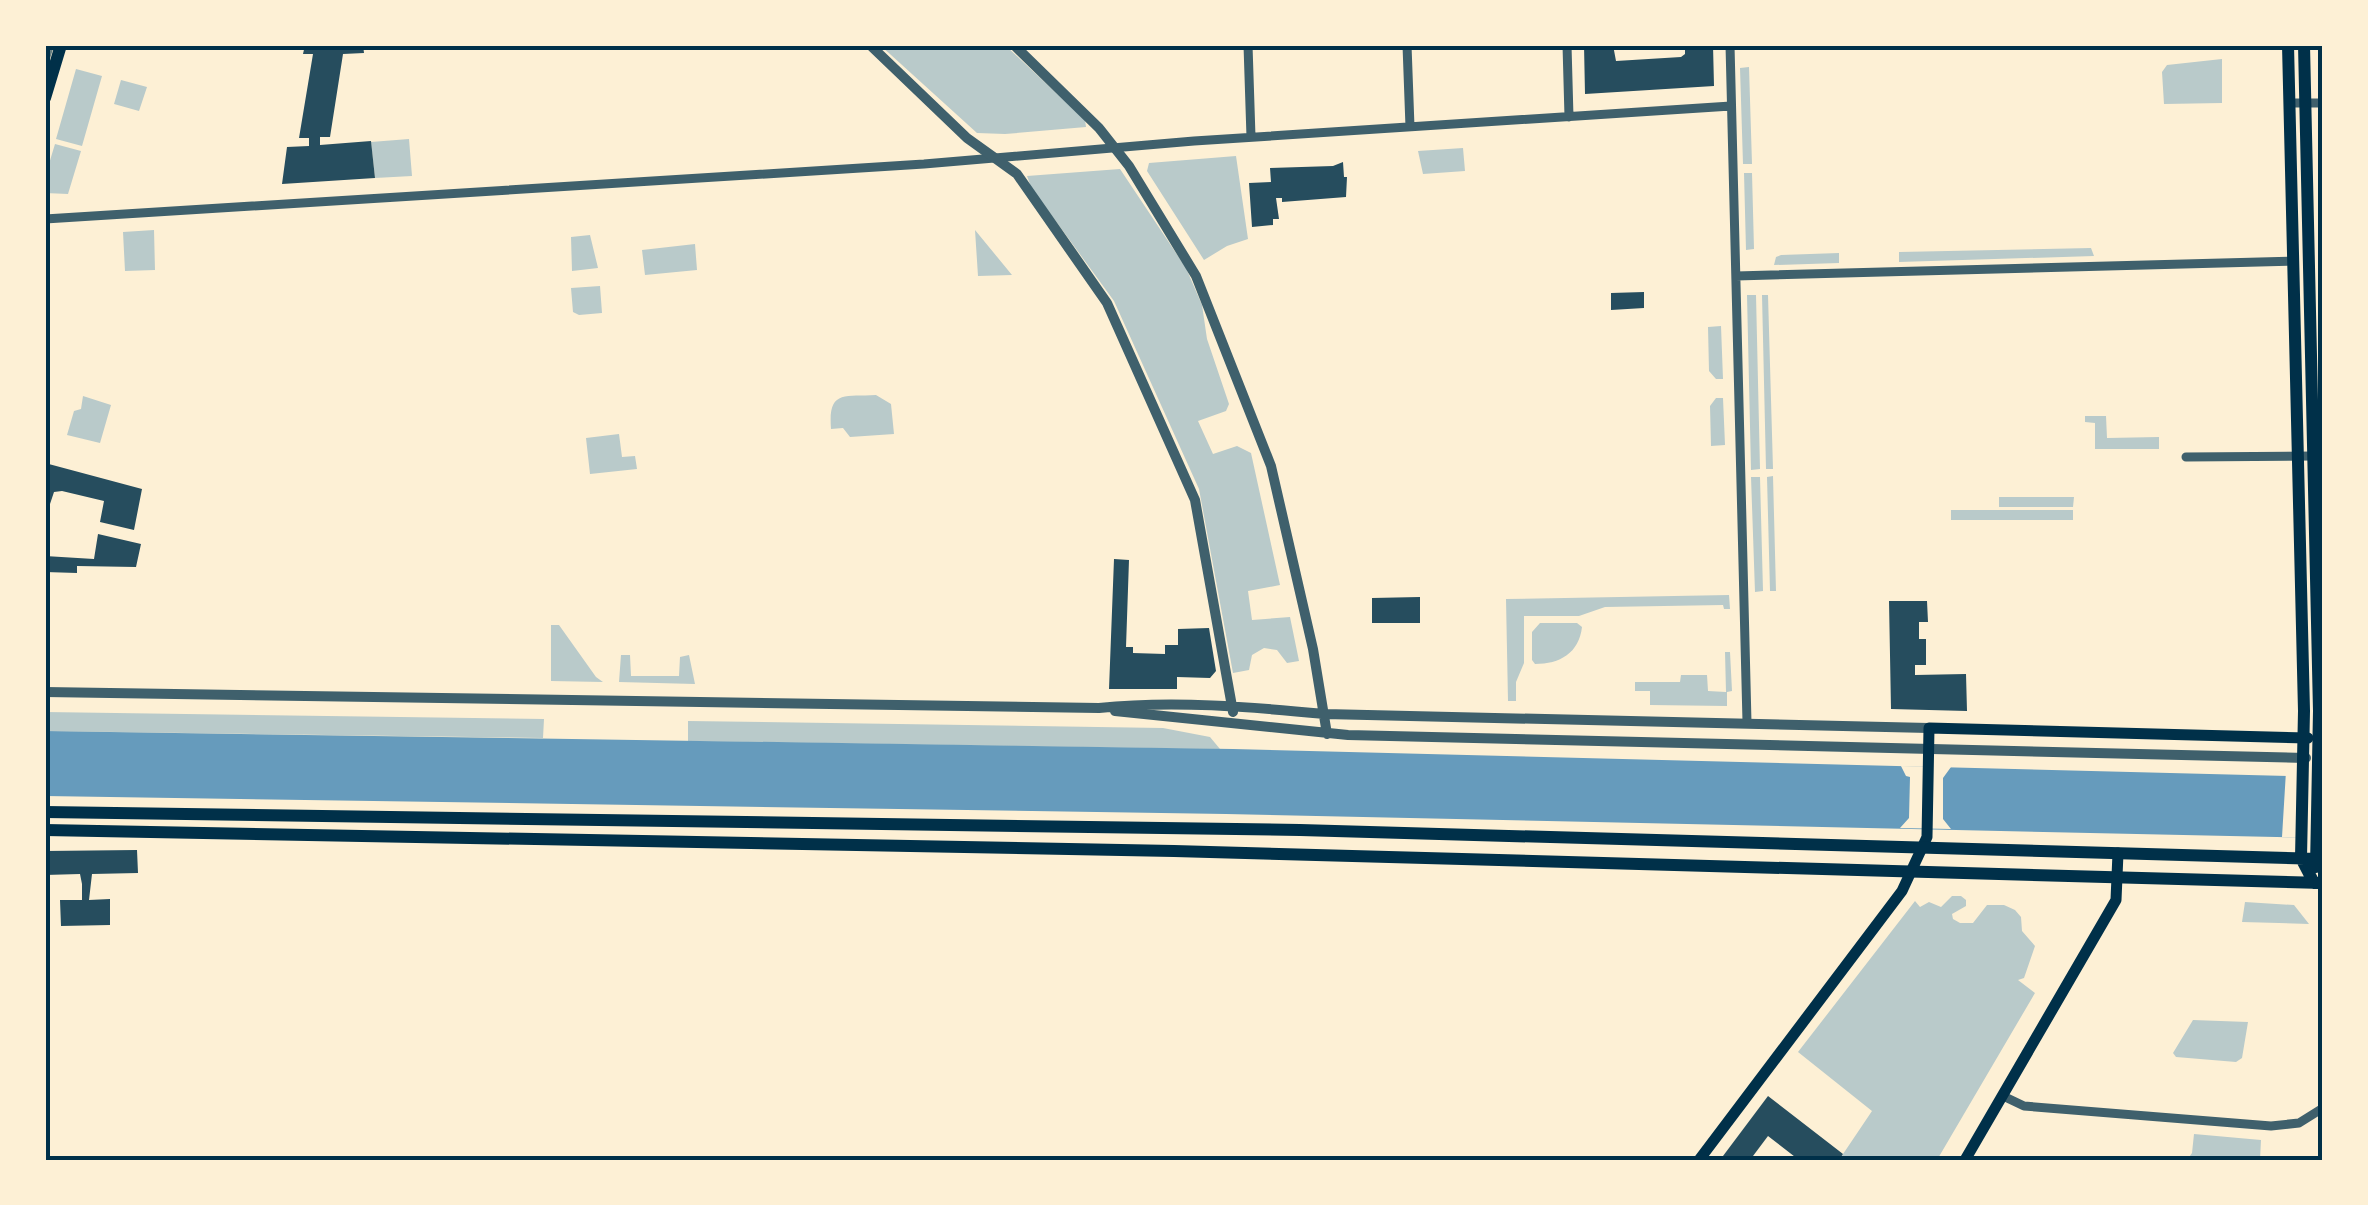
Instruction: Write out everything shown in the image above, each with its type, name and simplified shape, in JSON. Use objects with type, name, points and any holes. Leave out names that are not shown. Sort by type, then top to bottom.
[{"type":"main road","points":[[45,98],[61,45]]},
{"type":"main road","points":[[2288,45],[2298,103],[2308,261],[2321,739],[2317,839],[2320,886]]},
{"type":"main road","points":[[2298,103],[2304,45]]},
{"type":"main road","points":[[2308,261],[2298,456],[2304,738],[2301,858],[2320,886]]},
{"type":"main road","points":[[1699,1160],[1902,891],[1924,848],[1928,829],[1929,728],[2321,739]]},
{"type":"main road","points":[[45,812],[1238,829],[2320,859]]},
{"type":"main road","points":[[45,830],[1154,850],[2117,876],[2320,886]]},
{"type":"main road","points":[[1965,1160],[2116,900],[2118,853]]},
{"type":"street","points":[[870,45],[967,138],[1016,174],[1107,302],[1195,500],[1233,706],[1233,724]]},
{"type":"street","points":[[1014,45],[1086,113],[1114,147],[1193,268],[1254,417],[1275,482],[1326,714],[1327,734]]},
{"type":"street","points":[[1248,45],[1250,137]]},
{"type":"street","points":[[1408,45],[1410,127]]},
{"type":"street","points":[[1567,45],[1569,117]]},
{"type":"street","points":[[1730,45],[1747,722]]},
{"type":"street","points":[[2298,103],[2323,103]]},
{"type":"street","points":[[45,219],[733,176],[1732,106]]},
{"type":"street","points":[[1736,276],[2308,261]]},
{"type":"street","points":[[2186,457],[2314,456]]},
{"type":"street","points":[[45,692],[1099,708],[1327,734],[1928,748],[2320,763]]},
{"type":"street","points":[[1099,708],[1140,704],[1233,706],[1326,714],[1929,728]]},
{"type":"street","points":[[2003,1096],[2024,1106],[2288,1125],[2300,1123],[2323,1108]]},
{"type":"shaded area","points":[[880,45],[1005,45],[1085,120],[1086,127],[977,133]]},
{"type":"shaded area","points":[[2222,59],[2222,103],[2164,104],[2162,72],[2167,65]]},
{"type":"shaded area","points":[[1749,67],[1752,164],[1743,164],[1740,68]]},
{"type":"shaded area","points":[[76,69],[102,76],[82,146],[56,139]]},
{"type":"shaded area","points":[[121,80],[147,87],[139,111],[114,104]]},
{"type":"shaded area","points":[[409,139],[412,176],[375,178],[371,142]]},
{"type":"shaded area","points":[[55,144],[81,151],[68,194],[45,193],[45,177]]},
{"type":"shaded area","points":[[1463,148],[1465,171],[1423,174],[1418,151]]},
{"type":"shaded area","points":[[1236,156],[1248,239],[1204,260],[1147,171],[1149,163]]},
{"type":"shaded area","points":[[1120,169],[1186,268],[1202,305],[1207,339],[1229,404],[1226,411],[1198,421],[1213,454],[1237,446],[1251,453],[1280,585],[1248,591],[1252,620],[1290,617],[1299,661],[1287,663],[1277,650],[1264,648],[1252,655],[1249,670],[1233,673],[1199,489],[1114,301],[1031,187],[1027,176]]},
{"type":"shaded area","points":[[1744,173],[1752,173],[1754,249],[1746,250]]},
{"type":"shaded area","points":[[154,230],[155,270],[125,271],[123,232]]},
{"type":"shaded area","points":[[975,230],[1012,275],[978,276]]},
{"type":"shaded area","points":[[590,235],[598,268],[572,271],[571,237]]},
{"type":"shaded area","points":[[695,244],[697,270],[645,275],[642,250]]},
{"type":"shaded area","points":[[2091,248],[2094,256],[1899,262],[1899,252]]},
{"type":"shaded area","points":[[1839,253],[1839,263],[1774,265],[1781,255]]},
{"type":"shaded area","points":[[600,286],[602,313],[573,312],[571,288]]},
{"type":"shaded area","points":[[1747,295],[1756,295],[1760,469],[1751,470]]},
{"type":"shaded area","points":[[1762,295],[1768,295],[1773,469],[1766,469]]},
{"type":"shaded area","points":[[1721,326],[1723,379],[1716,379],[1709,371],[1708,327]]},
{"type":"shaded area","points":[[876,395],[891,404],[894,434],[850,437],[843,428],[831,429],[832,408],[840,398]]},
{"type":"shaded area","points":[[83,396],[111,405],[100,443],[67,435],[74,411],[81,409]]},
{"type":"shaded area","points":[[1716,398],[1723,398],[1725,445],[1711,446],[1710,406]]},
{"type":"shaded area","points":[[2085,416],[2106,416],[2107,438],[2159,437],[2159,449],[2095,449],[2095,423],[2085,422]]},
{"type":"shaded area","points":[[619,434],[622,457],[635,456],[637,469],[590,474],[586,438]]},
{"type":"shaded area","points":[[1773,476],[1776,591],[1770,591],[1767,477]]},
{"type":"shaded area","points":[[1751,477],[1760,477],[1763,591],[1755,592]]},
{"type":"shaded area","points":[[1999,497],[2074,497],[2073,507],[1999,507]]},
{"type":"shaded area","points":[[1951,510],[2073,510],[2073,520],[1951,520]]},
{"type":"shaded area","points":[[1729,595],[1730,609],[1723,605],[1605,607],[1579,616],[1524,616],[1524,663],[1516,682],[1516,701],[1508,701],[1506,599]]},
{"type":"shaded area","points":[[1540,623],[1577,623],[1582,627],[1577,644],[1560,659],[1535,664],[1532,632]]},
{"type":"shaded area","points":[[551,625],[559,625],[603,682],[551,681]]},
{"type":"shaded area","points":[[1725,652],[1730,652],[1732,691],[1727,692],[1727,706],[1650,705],[1650,691],[1635,691],[1635,682],[1680,682],[1681,675],[1707,675],[1708,691],[1726,692]]},
{"type":"shaded area","points":[[621,655],[630,655],[631,676],[679,676],[680,657],[689,655],[695,684],[619,682]]},
{"type":"shaded area","points":[[45,712],[544,719],[543,738],[45,731]]},
{"type":"shaded area","points":[[688,721],[1163,728],[1210,737],[1220,749],[688,741]]},
{"type":"shaded area","points":[[1952,896],[1966,900],[1966,906],[1952,914],[1960,923],[1973,923],[1987,905],[2004,905],[2021,917],[2022,931],[2035,946],[2024,978],[2018,980],[2035,993],[1937,1160],[1839,1160],[1872,1111],[1798,1052],[1915,901],[1920,907],[1929,902],[1941,907]]},
{"type":"shaded area","points":[[2245,902],[2294,905],[2309,924],[2242,922]]},
{"type":"shaded area","points":[[2193,1020],[2248,1022],[2242,1058],[2236,1062],[2176,1057],[2173,1053]]},
{"type":"shaded area","points":[[2194,1134],[2261,1140],[2260,1160],[2193,1156],[2187,1160],[2192,1153]]},
{"type":"water","points":[[45,731],[1233,749],[2323,777],[2323,838],[1226,814],[45,796]]},
{"type":"pier","points":[[1901,766],[1951,767],[1943,778],[1943,819],[1951,829],[1900,828],[1909,818],[1910,777]]},
{"type":"pier","points":[[2286,771],[2323,772],[2323,839],[2282,837]]},
{"type":"building","points":[[305,45],[363,45],[364,53],[343,54],[330,137],[320,137],[320,145],[371,141],[375,178],[282,184],[287,147],[309,146],[309,138],[299,138],[313,54],[303,54]]},
{"type":"building","points":[[1584,45],[1613,45],[1616,61],[1681,57],[1685,45],[1713,45],[1714,86],[1585,94]]},
{"type":"building","points":[[1343,162],[1346,197],[1282,202],[1282,198],[1276,198],[1279,219],[1273,219],[1273,225],[1252,227],[1249,183],[1271,182],[1270,168],[1333,166]]},
{"type":"building","points":[[1644,292],[1644,308],[1611,310],[1611,293]]},
{"type":"building","points":[[45,463],[142,489],[134,530],[100,522],[104,501],[62,491],[54,492],[45,519]]},
{"type":"building","points":[[98,534],[141,544],[136,567],[77,566],[77,573],[45,572],[45,556],[94,559]]},
{"type":"building","points":[[1114,559],[1129,560],[1126,647],[1133,647],[1133,653],[1165,654],[1165,645],[1178,645],[1178,629],[1209,628],[1216,671],[1210,678],[1177,677],[1177,689],[1109,689]]},
{"type":"building","points":[[1420,597],[1420,623],[1372,623],[1372,598]]},
{"type":"building","points":[[1889,601],[1927,601],[1928,622],[1919,622],[1919,639],[1926,639],[1926,665],[1915,665],[1915,675],[1966,674],[1967,711],[1891,709]]},
{"type":"building","points":[[137,850],[138,873],[92,874],[89,900],[110,899],[110,925],[61,926],[60,900],[82,900],[80,874],[45,875],[45,851]]},
{"type":"building","points":[[1768,1096],[1843,1154],[1839,1160],[1799,1160],[1768,1136],[1753,1156],[1758,1160],[1720,1160]]},
{"type":"tram line","points":[[45,71],[53,45]]}]
